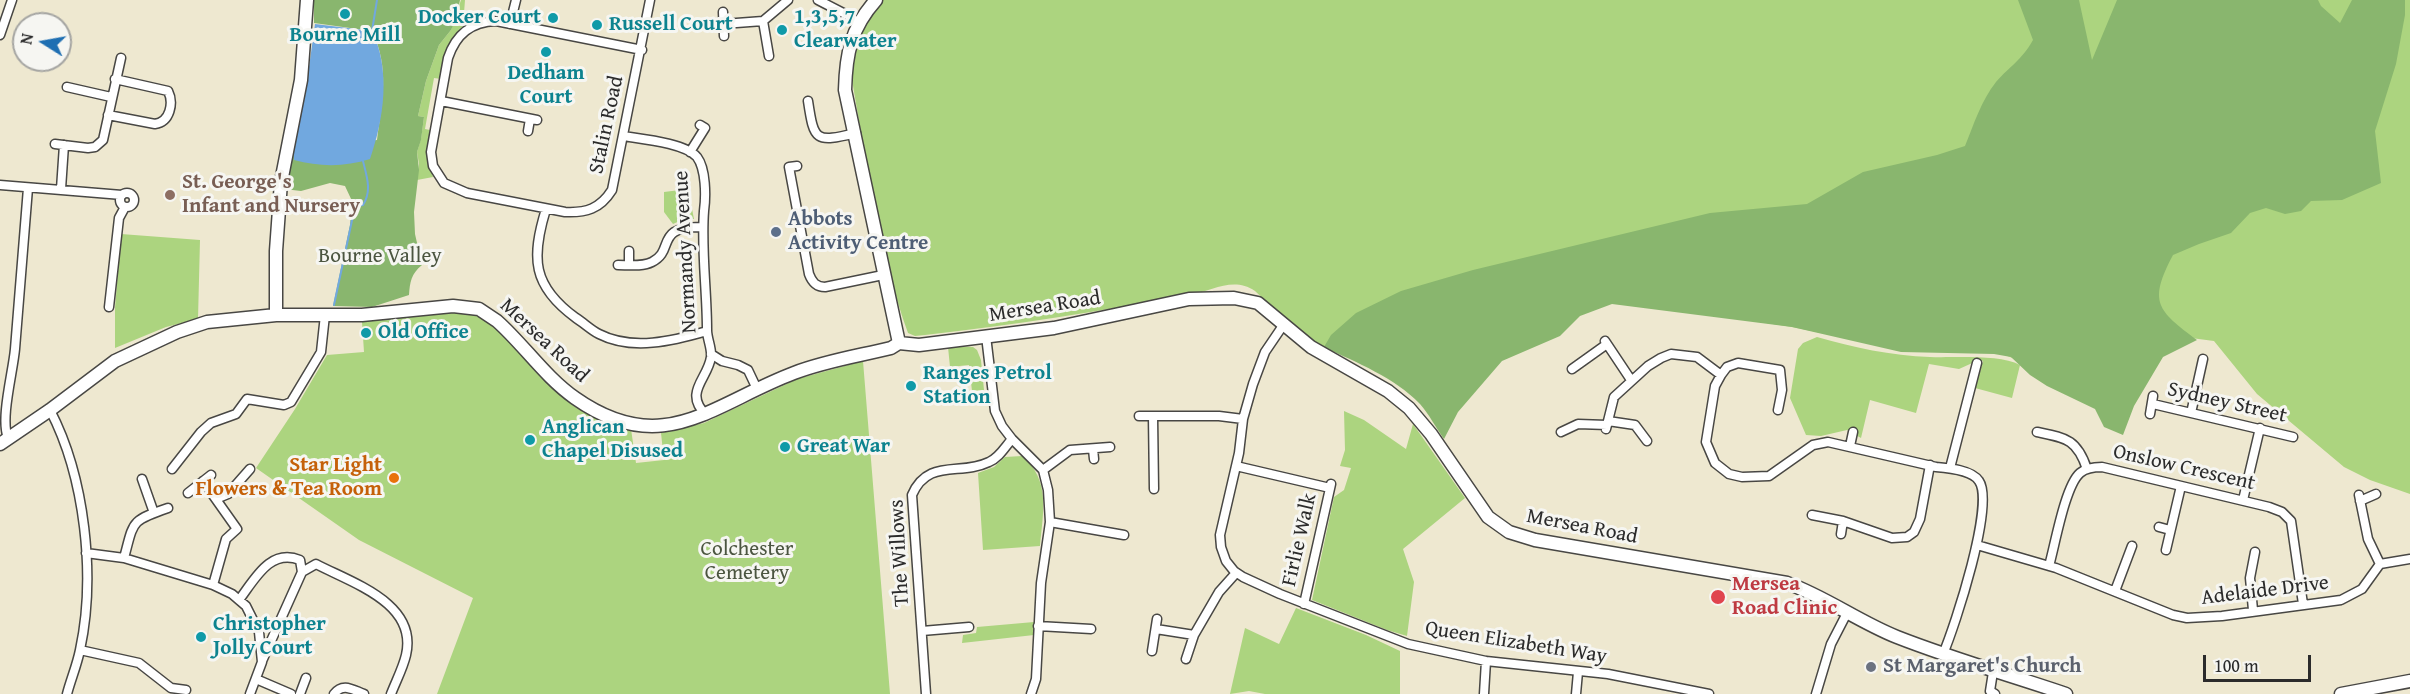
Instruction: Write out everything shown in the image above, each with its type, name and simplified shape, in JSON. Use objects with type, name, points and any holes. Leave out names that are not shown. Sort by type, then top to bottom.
[{"type":"main road","points":[[276,315],[276,251],[281,182],[301,80],[307,0]]},
{"type":"main road","points":[[876,0],[858,23],[848,53],[845,90],[899,343]]},
{"type":"main road","name":"Mersea Road","points":[[4,441],[116,361],[177,332],[207,322],[276,315],[362,315],[471,306],[489,314],[497,321],[552,379],[574,397],[609,417],[646,427],[679,423],[706,415],[757,389],[820,364],[891,348],[899,343],[919,345],[1054,328],[1189,299],[1234,298],[1258,303],[1311,347],[1381,387],[1409,408],[1431,434],[1488,517],[1504,529],[1521,537],[1535,540],[1786,584],[1819,596],[1846,613],[1896,637],[1993,672],[2066,694]]},
{"type":"main road","points":[[2341,694],[2362,692],[2410,681]]},
{"type":"street","points":[[0,34],[12,0]]},
{"type":"street","points":[[510,24],[516,0]]},
{"type":"street","points":[[642,50],[650,0]]},
{"type":"street","points":[[723,24],[763,21],[788,0]]},
{"type":"street","points":[[818,0],[851,16],[858,23]]},
{"type":"street","points":[[723,12],[724,36]]},
{"type":"street","points":[[763,21],[768,56]]},
{"type":"street","name":"Stalin Road","points":[[484,22],[510,24],[642,50],[612,190],[606,200],[590,211],[579,213],[467,193],[444,183],[433,166],[431,152],[448,58],[452,48],[464,30],[484,22]]},
{"type":"street","points":[[61,189],[60,145],[95,147],[103,140],[121,58]]},
{"type":"street","points":[[108,115],[155,124],[162,123],[168,118],[171,98],[168,91],[116,79]]},
{"type":"street","points":[[67,87],[111,97]]},
{"type":"street","points":[[441,101],[534,120],[528,131]]},
{"type":"street","points":[[808,101],[814,133],[819,137],[825,139],[856,134]]},
{"type":"street","name":"Normandy Avenue","points":[[690,152],[705,128]]},
{"type":"street","name":"Normandy Avenue","points":[[623,136],[670,145],[690,152],[697,158],[703,174],[707,332],[711,354],[710,362],[698,382],[696,396],[698,407],[706,415]]},
{"type":"street","points":[[797,166],[789,167],[809,274],[814,284],[825,287],[883,275]]},
{"type":"street","points":[[0,185],[131,194],[134,200],[132,206],[125,207],[119,218],[109,307]]},
{"type":"street","points":[[4,441],[3,425],[9,386],[5,375],[13,366],[15,350],[28,188]]},
{"type":"street","points":[[546,208],[539,238],[538,271],[548,293],[562,308],[597,333],[618,340],[672,342],[707,332]]},
{"type":"street","points":[[618,265],[652,262],[660,255],[669,237],[679,229],[703,227]]},
{"type":"street","points":[[628,251],[628,265]]},
{"type":"street","points":[[172,469],[201,432],[211,423],[236,414],[247,399],[284,405],[291,402],[321,352],[325,315]]},
{"type":"street","points":[[1186,659],[1194,634],[1219,592],[1236,573],[1226,561],[1220,535],[1236,466],[1243,419],[1258,367],[1284,324]]},
{"type":"street","points":[[986,336],[995,411],[1002,426],[1012,439],[1043,470],[1048,490],[1050,522],[1038,626],[1036,679],[1032,694]]},
{"type":"street","points":[[1572,369],[1610,344],[1631,380]]},
{"type":"street","name":"Normandy Avenue","points":[[711,354],[722,362],[738,364],[748,370],[757,389]]},
{"type":"street","points":[[1607,425],[1614,397],[1648,366],[1671,354],[1686,354],[1703,359],[1721,375]]},
{"type":"street","points":[[2191,413],[2202,362],[2211,367]]},
{"type":"street","points":[[1778,410],[1782,390],[1780,370],[1769,373],[1738,363],[1727,367],[1716,386],[1706,442],[1715,463],[1729,474],[1757,478],[1769,476],[1813,445],[1827,442],[1950,468],[1976,477],[1981,484],[1984,506],[1977,545],[1943,654]]},
{"type":"street","points":[[1950,468],[1973,368]]},
{"type":"street","name":"Sydney Street","points":[[2150,414],[2153,400],[2191,413],[2293,437]]},
{"type":"street","points":[[50,410],[58,424],[74,474],[86,553],[87,588],[80,650],[67,694]]},
{"type":"street","points":[[1139,416],[1219,416],[1243,419]]},
{"type":"street","points":[[1153,416],[1154,489]]},
{"type":"street","points":[[1561,432],[1578,424],[1631,423],[1647,441]]},
{"type":"street","points":[[2050,435],[2052,425]]},
{"type":"street","points":[[2243,500],[2260,428]]},
{"type":"street","points":[[1850,446],[1853,432]]},
{"type":"street","points":[[2037,432],[2076,445],[2087,469]]},
{"type":"street","name":"The Willows","points":[[926,694],[912,495],[917,484],[928,475],[941,470],[987,463],[995,459],[1012,439]]},
{"type":"street","points":[[1043,470],[1070,450],[1093,454],[1110,447]]},
{"type":"street","points":[[1812,515],[1844,521],[1892,538],[1907,537],[1914,532],[1920,519],[1930,465]]},
{"type":"street","name":"Firlie Walk","points":[[1236,466],[1331,486],[1305,603]]},
{"type":"street","name":"Onslow Crescent","points":[[2049,566],[2066,498],[2073,482],[2087,469],[2102,467],[2277,509],[2291,521],[2303,604]]},
{"type":"street","points":[[216,499],[228,494],[250,469]]},
{"type":"street","points":[[188,493],[207,478],[216,499],[237,529],[226,539],[213,585]]},
{"type":"street","points":[[142,479],[154,513]]},
{"type":"street","points":[[2166,550],[2181,486]]},
{"type":"street","points":[[2376,494],[2360,498],[2368,539],[2380,564],[2410,560]]},
{"type":"street","points":[[124,558],[132,526],[143,517],[168,508]]},
{"type":"street","points":[[1841,534],[1844,521]]},
{"type":"street","points":[[1050,522],[1111,538],[1124,535]]},
{"type":"street","points":[[2159,527],[2170,530]]},
{"type":"street","name":"Adelaide Drive","points":[[1977,545],[2049,566],[2173,615],[2187,618],[2222,616],[2253,610],[2341,600],[2362,589],[2380,564]]},
{"type":"street","points":[[2115,591],[2128,548]]},
{"type":"street","points":[[2253,610],[2250,578],[2254,552]]},
{"type":"street","points":[[86,553],[124,558],[226,590],[249,611],[259,632],[262,662]]},
{"type":"street","points":[[239,600],[260,570],[277,559],[291,556],[300,560],[302,572],[250,694]]},
{"type":"street","points":[[302,572],[316,564],[382,599],[398,612],[405,627],[406,654],[391,694]]},
{"type":"street","name":"Queen Elizabeth Way","points":[[1236,573],[1408,644],[1486,661],[1608,674],[1674,691],[1709,694]]},
{"type":"street","points":[[1816,694],[1831,644],[1846,613]]},
{"type":"street","points":[[1152,651],[1156,624],[1194,634]]},
{"type":"street","points":[[1038,626],[1080,625],[1091,629]]},
{"type":"street","points":[[922,632],[969,627]]},
{"type":"street","points":[[955,629],[957,639]]},
{"type":"street","points":[[259,632],[275,633]]},
{"type":"street","points":[[80,650],[139,663],[171,691],[186,690]]},
{"type":"street","points":[[1484,694],[1486,661]]},
{"type":"street","points":[[1576,694],[1578,672]]},
{"type":"street","points":[[1993,672],[1990,691],[1995,694]]},
{"type":"street","points":[[300,694],[306,678]]},
{"type":"street","points":[[256,679],[291,694]]},
{"type":"street","points":[[334,694],[338,689],[345,687],[364,694]]},
{"type":"green space","name":"Bourne Valley","points":[[314,0],[460,0],[451,30],[439,45],[426,81],[418,116],[424,117],[417,152],[419,170],[414,212],[415,234],[422,265],[412,278],[409,295],[372,307],[333,306],[350,225],[352,201],[345,186],[330,183],[301,191],[284,189],[292,149],[377,140],[383,71],[378,45],[372,31],[314,23]]},
{"type":"green space","points":[[461,0],[465,0],[463,26],[452,40],[441,79],[434,78],[425,129],[430,130],[427,156],[433,177],[417,180],[419,164],[417,152],[424,117],[418,116],[426,81],[439,45],[451,30]]},
{"type":"green space","points":[[881,0],[2410,0],[2410,494],[2370,480],[2344,467],[2257,394],[2214,341],[2191,338],[2022,362],[1993,350],[1900,349],[1792,327],[1611,299],[1496,356],[1319,351],[1255,291],[1239,285],[1223,286],[1189,295],[1091,312],[915,336],[908,333],[889,272],[852,80],[852,67],[859,37]]},
{"type":"green space","points":[[2018,0],[2079,0],[2092,60],[2117,0],[2318,0],[2321,6],[2340,23],[2352,0],[2405,0],[2405,15],[2396,64],[2375,131],[2381,183],[2342,200],[2311,201],[2301,211],[2285,214],[2266,208],[2250,213],[2231,233],[2173,255],[2161,284],[2159,295],[2161,304],[2173,321],[2197,340],[2163,357],[2134,406],[2123,435],[2104,427],[2095,409],[2047,386],[2030,375],[2011,357],[1994,354],[1901,352],[1792,327],[1612,304],[1580,316],[1560,336],[1502,361],[1458,412],[1444,439],[1420,404],[1410,394],[1375,371],[1324,347],[1331,335],[1356,313],[1401,291],[1473,270],[1710,213],[1807,204],[1863,172],[1937,155],[1965,146],[1978,113],[1991,89],[2033,40]]},
{"type":"green space","points":[[688,189],[694,219],[684,219],[673,224],[664,212],[664,192]]},
{"type":"green space","points":[[121,234],[200,240],[198,319],[166,327],[115,348],[115,308]]},
{"type":"green space","name":"Colchester Cemetery","points":[[441,311],[476,313],[494,324],[546,380],[631,429],[636,463],[664,460],[661,433],[704,423],[797,379],[863,361],[890,694],[437,694],[473,598],[359,540],[256,468],[327,355],[364,352],[362,322]]},
{"type":"green space","points":[[1817,337],[1901,355],[1989,358],[2020,365],[2012,398],[1975,388],[1983,361],[1979,360],[1959,369],[1929,364],[1916,413],[1870,400],[1861,438],[1847,430],[1821,436],[1806,435],[1790,398],[1798,349],[1803,343]]},
{"type":"green space","points":[[948,347],[973,347],[977,350],[981,360],[984,390],[972,391],[969,365],[950,367]]},
{"type":"green space","points":[[1344,411],[1364,420],[1406,449],[1413,424],[1465,498],[1403,549],[1414,582],[1407,636],[1312,600],[1334,497],[1344,490],[1351,468],[1340,466],[1345,450]]},
{"type":"green space","points":[[1022,456],[1031,465],[1041,486],[1043,509],[1040,546],[983,550],[978,473],[994,467],[1005,457]]},
{"type":"green space","points":[[1296,608],[1400,651],[1400,694],[1265,694],[1249,691],[1230,694],[1245,628],[1279,644]]},
{"type":"green space","points":[[1034,622],[1034,635],[962,643],[963,635],[976,633],[977,627]]},
{"type":"water","points":[[315,24],[372,31],[382,62],[383,95],[379,128],[370,159],[351,164],[332,165],[294,160],[293,149],[305,96]]},
{"type":"waterway","points":[[372,31],[377,0]]},
{"type":"waterway","points":[[334,305],[354,211],[366,200],[368,184],[363,161]]},
{"type":"place","name":"Bourne Mill","points":[[345,14]]},
{"type":"place","name":"Docker Court","points":[[553,18]]},
{"type":"place","name":"Russell Court","points":[[597,25]]},
{"type":"place","name":"1,3,5,7 Clearwater","points":[[782,30]]},
{"type":"place","name":"Dedham Court","points":[[546,52]]},
{"type":"place","name":"St. George's Infant and Nursery","points":[[170,195]]},
{"type":"place","name":"Abbots Activity Centre","points":[[776,232]]},
{"type":"place","name":"Old Office","points":[[366,333]]},
{"type":"place","name":"Ranges Petrol Station","points":[[911,386]]},
{"type":"place","name":"Anglican Chapel Disused","points":[[530,440]]},
{"type":"place","name":"Great War","points":[[785,447]]},
{"type":"place","name":"Star Light Flowers & Tea Room","points":[[394,478]]},
{"type":"place","name":"Mersea Road Clinic","points":[[1718,597]]},
{"type":"place","name":"Christopher Jolly Court","points":[[201,637]]},
{"type":"place","name":"St Margaret's Church","points":[[1871,667]]}]
